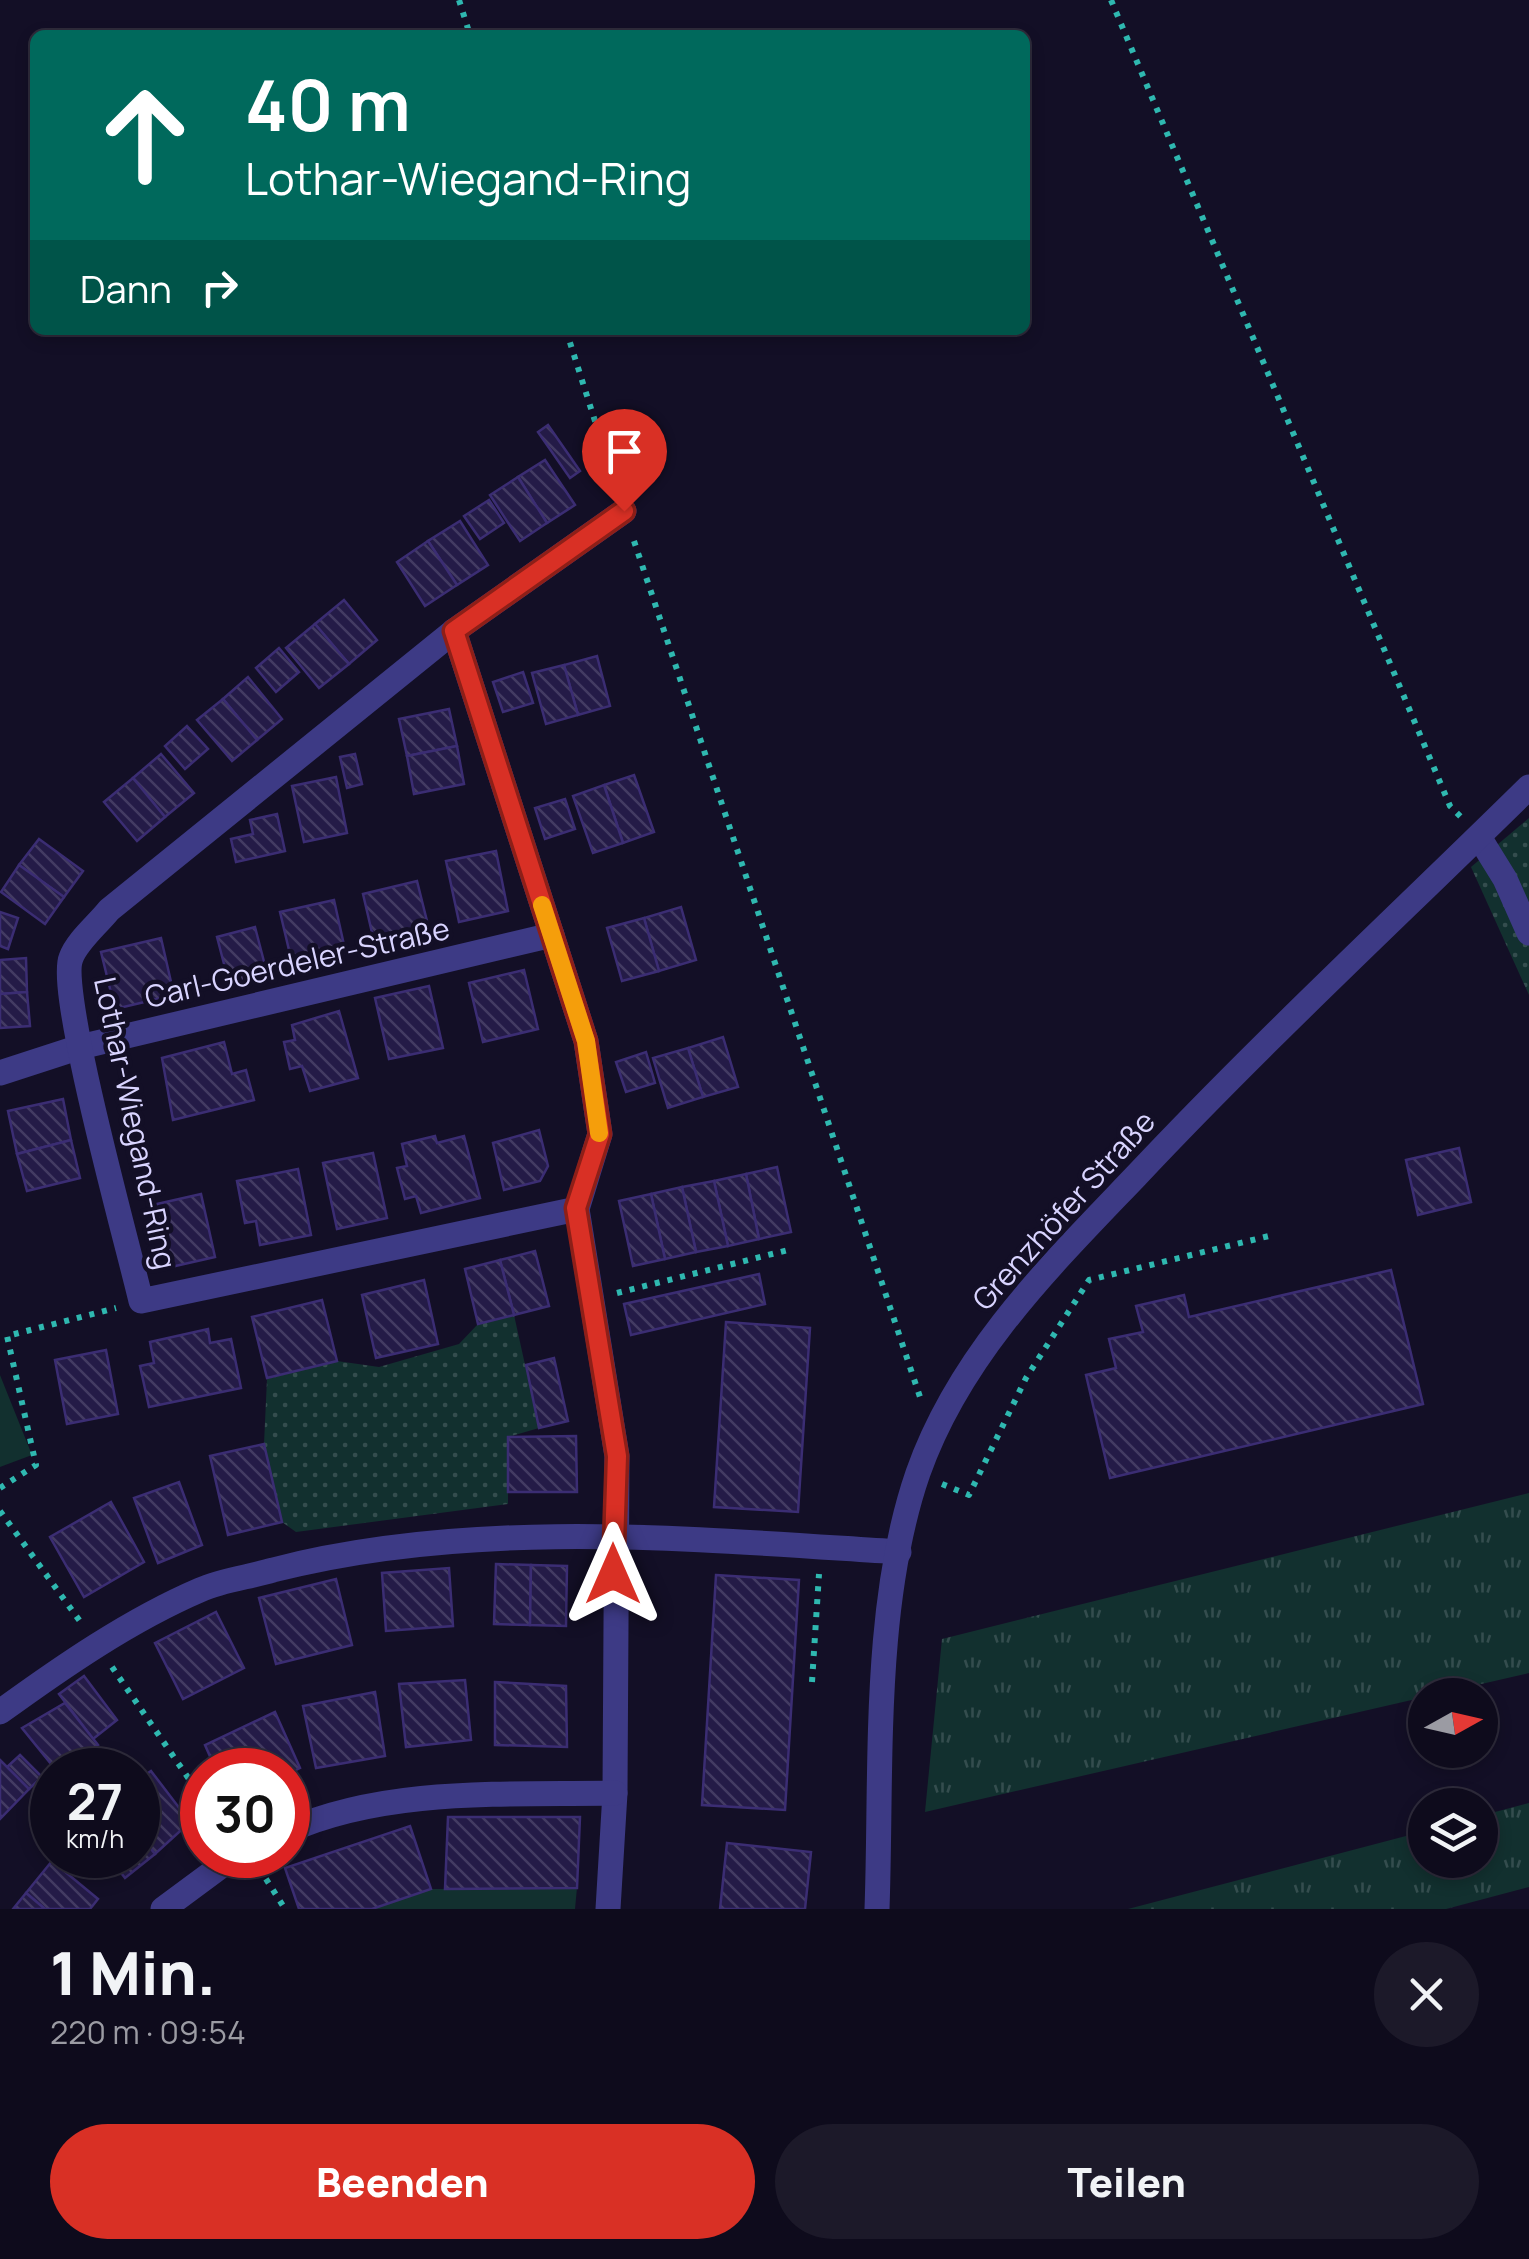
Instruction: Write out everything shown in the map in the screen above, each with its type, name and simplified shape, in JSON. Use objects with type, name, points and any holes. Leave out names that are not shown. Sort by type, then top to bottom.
[{"type":"street","name":"Lothar-Wiegand-Ring","points":[[576,1208],[141,1301],[80,1048],[69,991],[70,958],[109,910],[454,631],[624,511]]},
{"type":"street","points":[[454,631],[586,1041],[600,1134],[576,1208],[617,1456],[613,1537],[614,1792],[608,1909]]},
{"type":"street","name":"Grenzhöfer Straße","points":[[877,1909],[885,1661],[898,1552],[918,1475],[962,1381],[1024,1294],[1198,1110],[1529,787]]},
{"type":"street","points":[[1479,836],[1505,879],[1529,933]]},
{"type":"street","name":"Carl-Goerdeler-Straße","points":[[0,1072],[80,1048],[552,935]]},
{"type":"street","points":[[0,1712],[98,1646],[202,1589],[358,1552],[436,1544],[613,1537],[898,1552]]},
{"type":"street","points":[[310,1825],[374,1806],[467,1796],[614,1792]]},
{"type":"street","points":[[163,1909],[212,1878]]},
{"type":"path","points":[[459,0],[468,30]]},
{"type":"path","points":[[1111,0],[1450,806],[1479,836]]},
{"type":"path","points":[[568,335],[934,1436]]},
{"type":"path","points":[[918,1475],[969,1495],[1026,1378],[1090,1280],[1269,1236]]},
{"type":"path","points":[[591,1300],[788,1250]]},
{"type":"path","points":[[0,1488],[36,1465],[6,1336],[141,1301]]},
{"type":"path","points":[[942,1502],[945,1484]]},
{"type":"path","points":[[812,1682],[820,1548]]},
{"type":"path","points":[[261,1878],[285,1909]]},
{"type":"green space","points":[[1529,818],[1529,995],[1471,867]]},
{"type":"green space","points":[[514,1315],[539,1428],[508,1437],[508,1504],[296,1532],[282,1522],[264,1444],[267,1379],[337,1361],[379,1367],[459,1344],[478,1324]]},
{"type":"green space","points":[[0,1375],[32,1455],[0,1467]]},
{"type":"green space","points":[[1529,1493],[1529,1673],[1498,1680],[1408,1678],[1408,1701],[925,1812],[942,1639]]},
{"type":"green space","points":[[1529,1803],[1529,1887],[1446,1909],[1128,1909],[1408,1835],[1408,1878],[1498,1878],[1498,1811]]},
{"type":"green space","points":[[577,1888],[575,1909],[372,1909],[431,1889]]},
{"type":"building","points":[[548,425],[580,471],[570,478],[538,432]]},
{"type":"building","points":[[545,460],[575,505],[547,523],[518,477]]},
{"type":"building","points":[[518,477],[547,523],[520,541],[490,495]]},
{"type":"building","points":[[489,500],[504,523],[480,539],[464,516]]},
{"type":"building","points":[[460,521],[488,565],[457,585],[428,541]]},
{"type":"building","points":[[428,541],[457,585],[425,606],[397,562]]},
{"type":"building","points":[[344,600],[377,640],[349,664],[315,624]]},
{"type":"building","points":[[315,624],[349,664],[319,688],[286,648]]},
{"type":"building","points":[[279,648],[299,672],[276,692],[256,668]]},
{"type":"building","points":[[597,656],[610,706],[578,715],[564,665]]},
{"type":"building","points":[[564,665],[578,715],[546,724],[532,673]]},
{"type":"building","points":[[523,672],[533,703],[503,712],[493,682]]},
{"type":"building","points":[[248,677],[282,719],[257,740],[223,699]]},
{"type":"building","points":[[223,699],[257,740],[232,761],[197,720]]},
{"type":"building","points":[[449,709],[457,746],[407,756],[399,719]]},
{"type":"building","points":[[187,726],[208,749],[185,769],[165,746]]},
{"type":"building","points":[[457,746],[464,784],[414,794],[407,756]]},
{"type":"building","points":[[161,754],[194,793],[165,817],[133,778]]},
{"type":"building","points":[[355,754],[362,784],[347,788],[340,757]]},
{"type":"building","points":[[634,775],[654,832],[623,843],[604,785]]},
{"type":"building","points":[[336,777],[347,833],[304,842],[292,786]]},
{"type":"building","points":[[133,778],[165,817],[137,841],[104,802]]},
{"type":"building","points":[[604,785],[623,843],[593,853],[573,796]]},
{"type":"building","points":[[565,799],[575,829],[545,839],[535,808]]},
{"type":"building","points":[[277,814],[285,851],[236,862],[231,839],[253,834],[250,820]]},
{"type":"building","points":[[39,839],[83,871],[64,897],[19,865]]},
{"type":"building","points":[[496,851],[508,911],[459,922],[446,861]]},
{"type":"building","points":[[19,865],[64,897],[45,924],[1,892]]},
{"type":"building","points":[[417,881],[431,937],[376,950],[363,894]]},
{"type":"building","points":[[334,900],[346,954],[293,967],[280,912]]},
{"type":"building","points":[[681,907],[696,960],[659,971],[644,918]]},
{"type":"building","points":[[0,912],[18,918],[8,949],[0,946]]},
{"type":"building","points":[[644,918],[659,971],[622,981],[607,928]]},
{"type":"building","points":[[255,927],[268,977],[230,987],[217,937]]},
{"type":"building","points":[[161,938],[174,995],[115,1009],[101,952]]},
{"type":"building","points":[[26,958],[27,992],[0,994],[0,960]]},
{"type":"building","points":[[524,970],[538,1029],[483,1042],[469,983]]},
{"type":"building","points":[[429,986],[443,1048],[389,1059],[375,998]]},
{"type":"building","points":[[27,992],[30,1026],[0,1028],[0,994]]},
{"type":"building","points":[[339,1011],[358,1078],[310,1091],[302,1066],[290,1069],[284,1042],[295,1040],[292,1025]]},
{"type":"building","points":[[723,1037],[738,1087],[703,1097],[688,1048]]},
{"type":"building","points":[[224,1042],[232,1074],[246,1070],[254,1100],[173,1120],[162,1058]]},
{"type":"building","points":[[688,1048],[703,1097],[668,1108],[653,1058]]},
{"type":"building","points":[[646,1052],[655,1083],[626,1092],[616,1062]]},
{"type":"building","points":[[63,1099],[71,1140],[17,1154],[8,1111]]},
{"type":"building","points":[[539,1130],[548,1166],[540,1181],[504,1190],[493,1143]]},
{"type":"building","points":[[435,1136],[437,1143],[464,1136],[480,1198],[421,1213],[416,1196],[405,1199],[397,1168],[407,1166],[402,1144]]},
{"type":"building","points":[[71,1140],[80,1178],[27,1191],[17,1154]]},
{"type":"building","points":[[1459,1148],[1471,1202],[1418,1215],[1406,1160]]},
{"type":"building","points":[[373,1153],[387,1218],[337,1229],[323,1163]]},
{"type":"building","points":[[777,1167],[791,1232],[759,1239],[746,1174]]},
{"type":"building","points":[[298,1169],[311,1235],[260,1245],[256,1221],[245,1223],[237,1181]]},
{"type":"building","points":[[746,1174],[759,1239],[728,1246],[714,1181]]},
{"type":"building","points":[[714,1181],[728,1246],[696,1252],[682,1187]]},
{"type":"building","points":[[682,1187],[696,1252],[665,1259],[651,1194]]},
{"type":"building","points":[[201,1194],[215,1257],[171,1267],[157,1204]]},
{"type":"building","points":[[651,1194],[665,1259],[633,1266],[619,1201]]},
{"type":"building","points":[[535,1251],[549,1306],[514,1315],[500,1260]]},
{"type":"building","points":[[500,1260],[514,1315],[478,1324],[465,1269]]},
{"type":"building","points":[[1391,1270],[1423,1404],[1110,1478],[1086,1375],[1116,1368],[1109,1339],[1143,1332],[1136,1306],[1184,1295],[1189,1317]]},
{"type":"building","points":[[759,1274],[765,1304],[631,1335],[624,1304]]},
{"type":"building","points":[[424,1280],[438,1344],[376,1358],[362,1295]]},
{"type":"building","points":[[322,1300],[337,1361],[267,1378],[252,1317]]},
{"type":"building","points":[[726,1322],[810,1328],[798,1512],[714,1507]]},
{"type":"building","points":[[208,1329],[210,1343],[231,1339],[241,1388],[149,1407],[140,1366],[154,1363],[150,1342]]},
{"type":"building","points":[[106,1350],[118,1414],[67,1424],[55,1360]]},
{"type":"building","points":[[554,1358],[568,1421],[539,1428],[526,1365]]},
{"type":"building","points":[[576,1436],[577,1492],[508,1492],[508,1437]]},
{"type":"building","points":[[264,1444],[282,1522],[228,1535],[210,1456]]},
{"type":"building","points":[[179,1482],[202,1545],[158,1563],[134,1498]]},
{"type":"building","points":[[111,1502],[144,1562],[84,1597],[50,1537]]},
{"type":"building","points":[[496,1564],[531,1565],[530,1625],[494,1624]]},
{"type":"building","points":[[531,1565],[567,1566],[566,1626],[530,1625]]},
{"type":"building","points":[[449,1568],[453,1626],[386,1631],[382,1573]]},
{"type":"building","points":[[716,1575],[799,1580],[785,1810],[702,1805]]},
{"type":"building","points":[[336,1579],[352,1645],[276,1664],[259,1598]]},
{"type":"building","points":[[216,1612],[244,1668],[183,1699],[155,1643]]},
{"type":"building","points":[[84,1676],[117,1720],[93,1739],[59,1694]]},
{"type":"building","points":[[465,1680],[471,1740],[406,1747],[399,1684]]},
{"type":"building","points":[[495,1682],[566,1686],[567,1747],[495,1745]]},
{"type":"building","points":[[375,1692],[385,1756],[316,1768],[303,1706]]},
{"type":"building","points":[[65,1703],[98,1745],[38,1748],[22,1728]]},
{"type":"building","points":[[275,1712],[291,1748],[206,1748],[205,1745]]},
{"type":"building","points":[[20,1755],[30,1765],[30,1788],[29,1789],[7,1767]]},
{"type":"building","points":[[0,1760],[29,1789],[0,1819]]},
{"type":"building","points":[[160,1783],[180,1809],[180,1831],[160,1849]]},
{"type":"building","points":[[448,1817],[580,1817],[577,1888],[445,1889]]},
{"type":"building","points":[[410,1826],[431,1889],[372,1909],[299,1909],[288,1878],[310,1878],[310,1860]]},
{"type":"building","points":[[727,1843],[811,1852],[805,1909],[720,1909]]},
{"type":"building","points":[[38,1878],[73,1878],[98,1899],[90,1909],[45,1909],[26,1893]]},
{"type":"building","points":[[26,1893],[45,1909],[13,1909]]},
{"type":"slow traffic","points":[[542,905],[586,1041],[599,1133]]},
{"type":"route","points":[[613,1574],[617,1456],[576,1208],[600,1134],[586,1041],[454,631],[624,511]]}]
